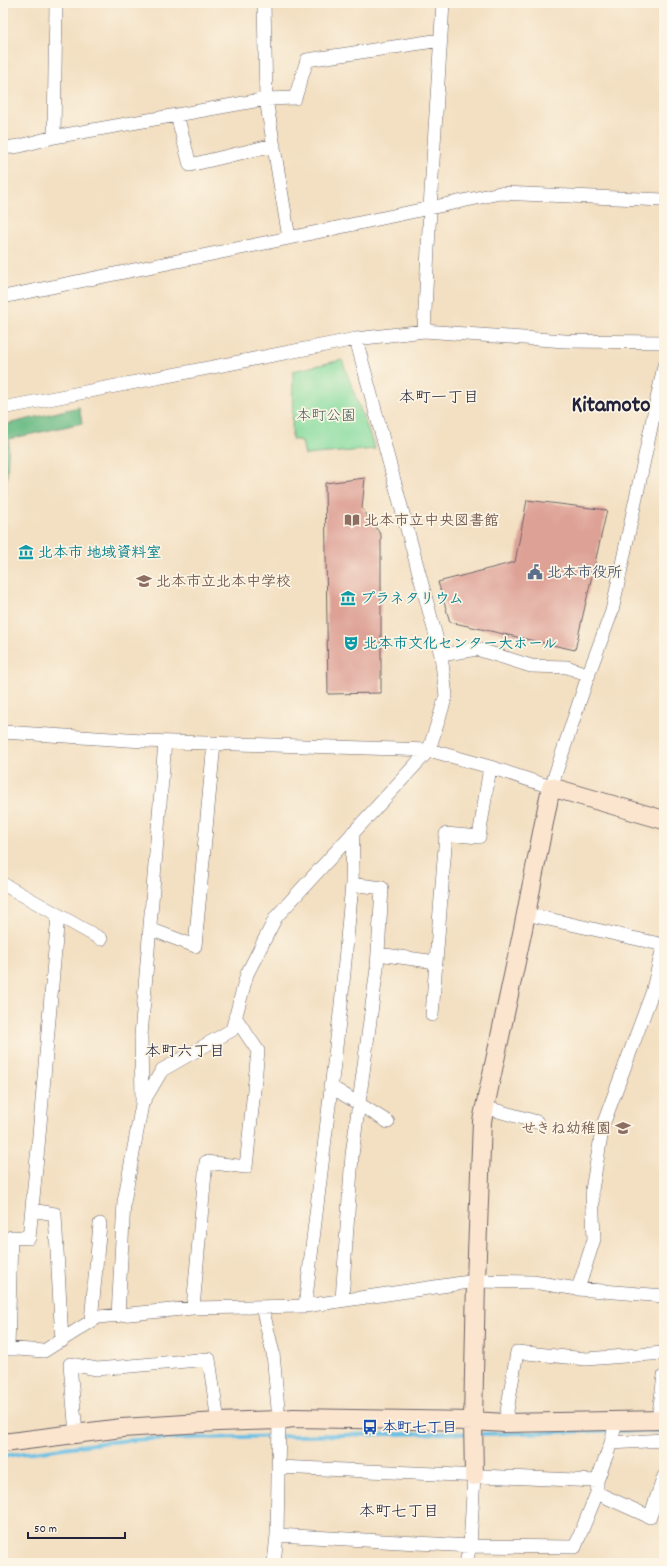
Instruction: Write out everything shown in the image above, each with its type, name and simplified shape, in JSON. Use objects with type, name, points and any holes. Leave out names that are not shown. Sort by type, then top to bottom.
[{"type":"street","points":[[54,136],[56,3]]},
{"type":"street","points":[[264,3],[266,99],[289,238]]},
{"type":"street","points":[[424,331],[443,3]]},
{"type":"street","points":[[3,148],[20,146],[54,136],[266,99],[295,98],[307,60],[441,40]]},
{"type":"street","points":[[177,115],[190,165],[274,145]]},
{"type":"street","points":[[3,297],[289,238],[500,192],[664,200]]},
{"type":"street","points":[[3,408],[356,339],[424,331],[565,341],[664,342]]},
{"type":"street","points":[[142,1104],[162,1070],[232,1030],[247,974],[276,917],[352,832],[411,771],[429,750],[446,696],[441,655],[356,339]]},
{"type":"street","points":[[466,1563],[470,1546],[474,1476],[473,1421],[476,1281],[482,1120],[526,914],[551,786],[612,611],[664,366]]},
{"type":"street","points":[[441,655],[477,649],[531,666],[567,666],[589,676]]},
{"type":"street","points":[[3,732],[164,742],[429,750],[664,820]]},
{"type":"street","points":[[118,1316],[124,1202],[142,1104],[141,1036],[164,742]]},
{"type":"street","points":[[150,929],[196,946],[214,743]]},
{"type":"street","points":[[432,1014],[446,834],[479,837],[490,767]]},
{"type":"street","points":[[305,1306],[330,1086],[341,1006],[352,884],[352,832]]},
{"type":"street","points":[[3,884],[101,939]]},
{"type":"street","points":[[342,1300],[352,1155],[360,1104],[378,954],[382,888],[352,884]]},
{"type":"street","points":[[526,914],[664,944],[652,993],[603,1125],[592,1190],[594,1239],[578,1289]]},
{"type":"street","points":[[58,915],[29,1238],[11,1237],[6,1349],[44,1351],[98,1317],[193,1308],[305,1306],[476,1281],[533,1282],[578,1289],[664,1296]]},
{"type":"street","points":[[378,954],[436,962]]},
{"type":"street","points":[[193,1308],[206,1162],[246,1167],[258,1051],[235,1018]]},
{"type":"street","points":[[330,1086],[388,1122]]},
{"type":"street","points":[[484,1108],[537,1122]]},
{"type":"street","points":[[32,1210],[55,1214],[62,1341]]},
{"type":"street","points":[[92,1322],[100,1224]]},
{"type":"street","points":[[262,1307],[273,1353],[279,1420],[277,1535],[274,1563]]},
{"type":"street","points":[[505,1423],[516,1352],[586,1359],[664,1353]]},
{"type":"street","points":[[76,1434],[70,1364],[98,1369],[209,1359],[218,1422]]},
{"type":"street","points":[[3,1443],[122,1428],[293,1418],[473,1421],[505,1423],[661,1420],[664,1376]]},
{"type":"street","points":[[277,1535],[470,1546],[575,1547],[597,1487],[611,1443],[616,1421]]},
{"type":"street","points":[[611,1443],[664,1440]]},
{"type":"street","points":[[278,1467],[474,1476],[597,1487],[650,1517],[664,1476]]},
{"type":"green space","name":"本町公園","points":[[342,360],[375,449],[305,455],[302,441],[292,439],[293,371]]},
{"type":"green space","points":[[79,407],[82,423],[9,439],[3,539],[3,425]]},
{"type":"building","points":[[365,478],[362,508],[381,535],[381,693],[328,694],[325,483]]},
{"type":"building","name":"北本市役所","points":[[527,500],[607,510],[575,650],[450,622],[438,582],[515,562]]},
{"type":"waterway","points":[[478,1434],[664,1431]]},
{"type":"waterway","points":[[3,1456],[109,1442],[147,1439],[444,1433],[469,1434]]},
{"type":"place","name":"北本市立中央図書館","points":[[352,520]]},
{"type":"place","name":"北本市 地域資料室","points":[[26,552]]},
{"type":"place","name":"北本市役所","points":[[535,572]]},
{"type":"place","name":"北本市立北本中学校","points":[[144,581]]},
{"type":"place","name":"プラネタリウム","points":[[348,598]]},
{"type":"place","name":"北本市文化センター大ホール","points":[[351,643]]},
{"type":"place","name":"せきね幼稚園","points":[[623,1128]]},
{"type":"place","name":"本町七丁目","points":[[370,1427]]},
{"type":"district","name":"本町一丁目","points":[[439,396]]},
{"type":"district","name":"Kitamoto","points":[[611,403]]},
{"type":"district","name":"本町六丁目","points":[[185,1050]]},
{"type":"district","name":"本町七丁目","points":[[399,1510]]}]
